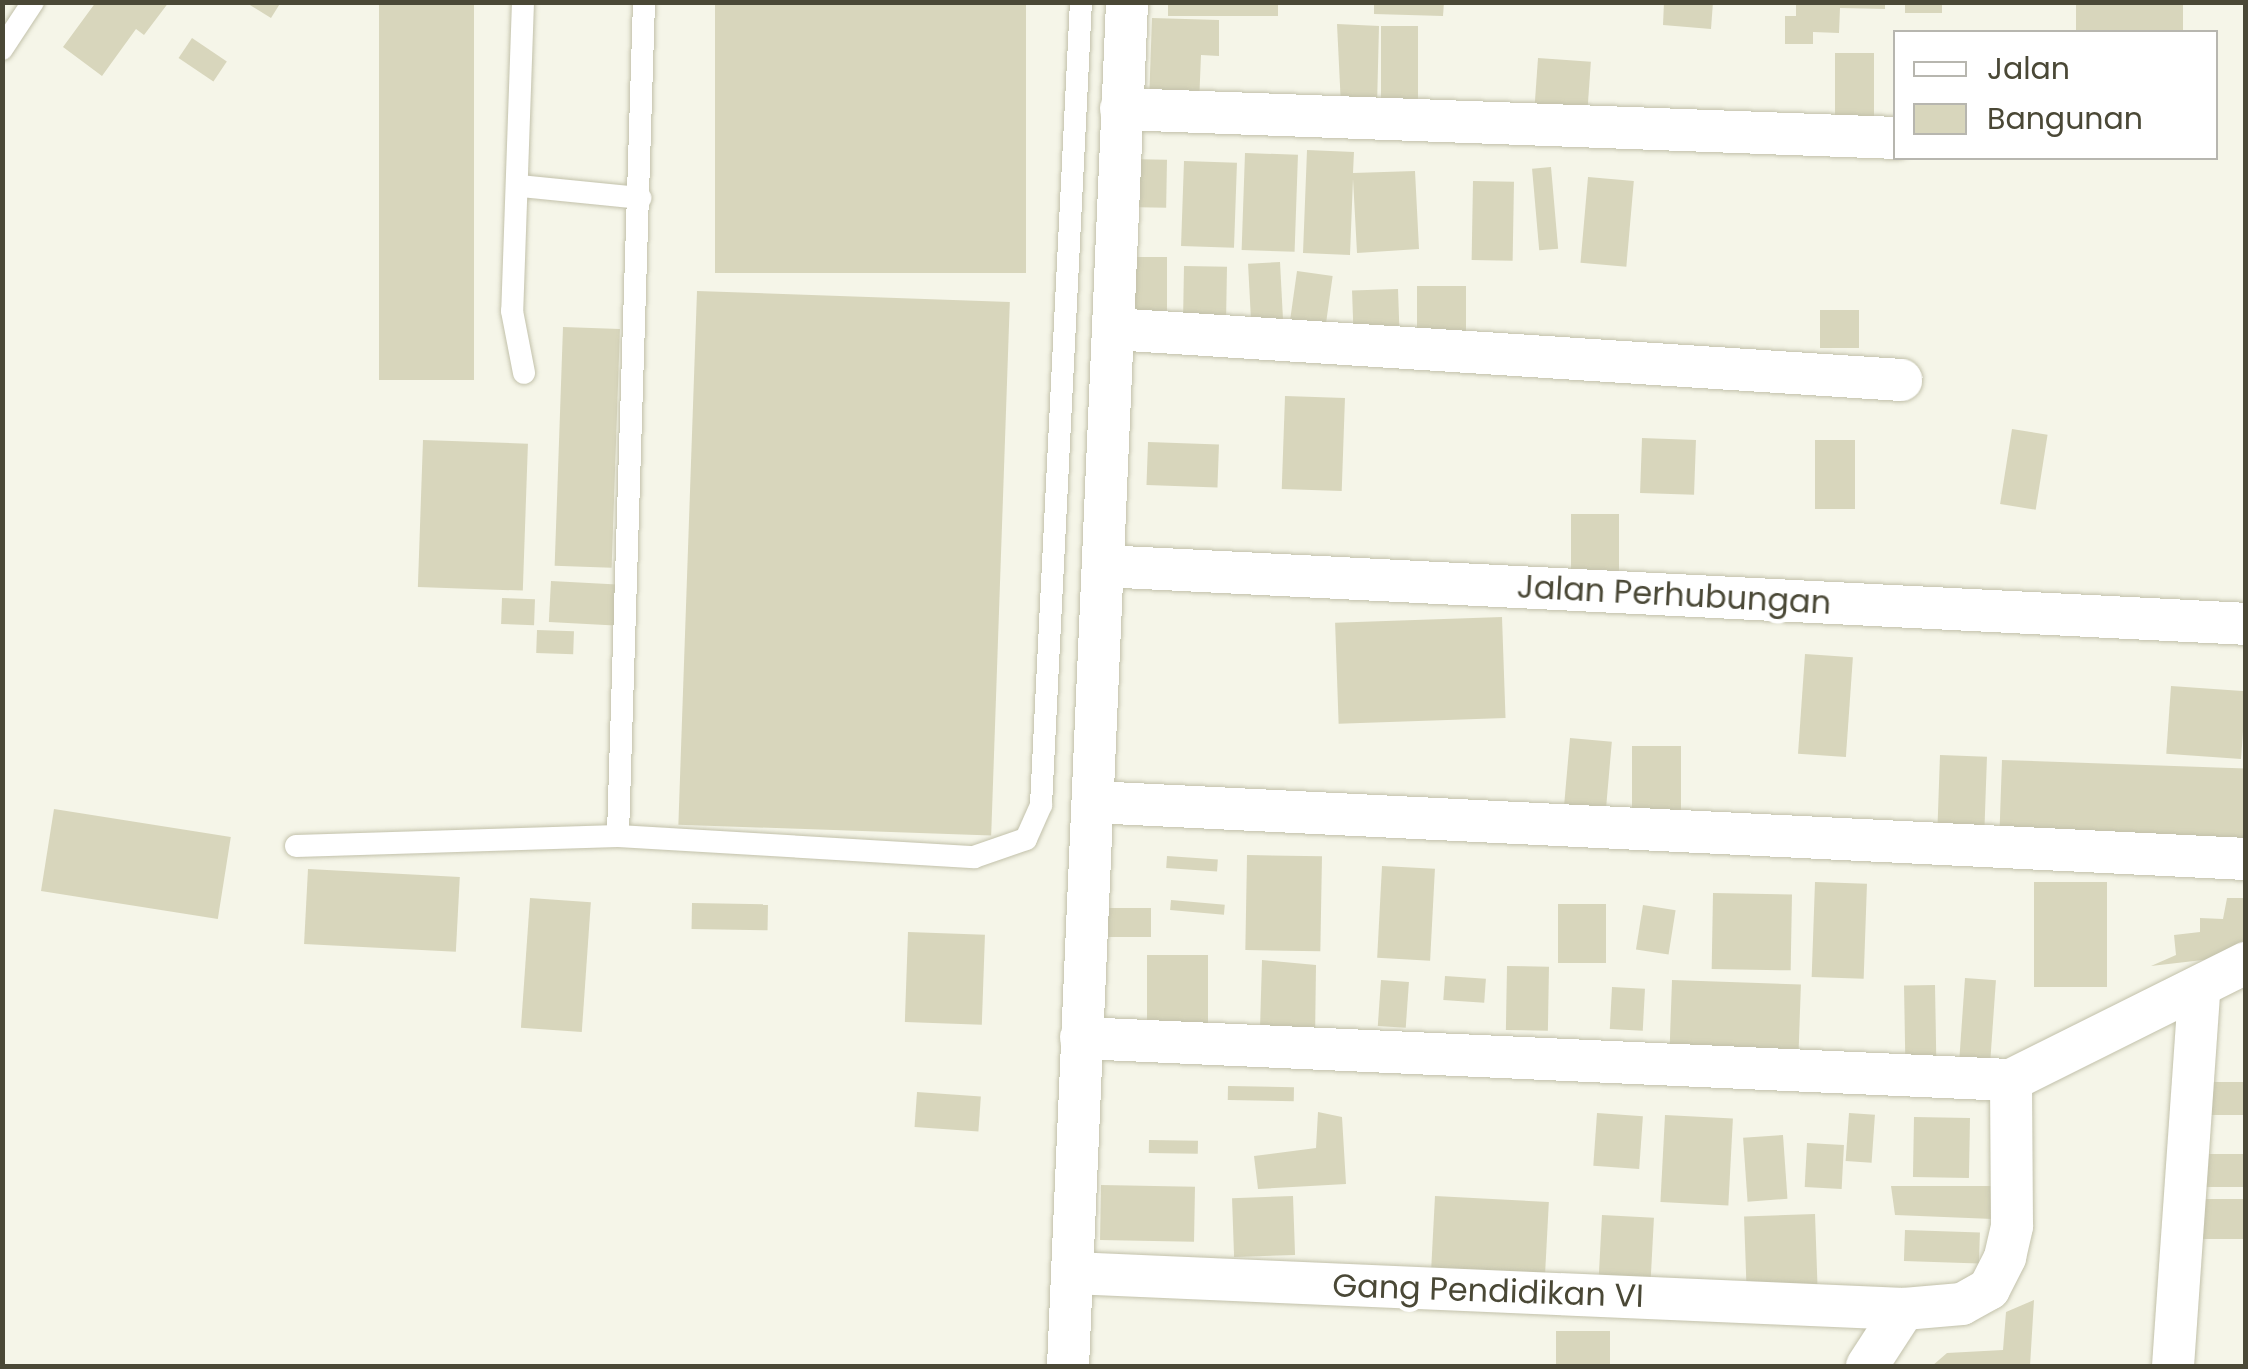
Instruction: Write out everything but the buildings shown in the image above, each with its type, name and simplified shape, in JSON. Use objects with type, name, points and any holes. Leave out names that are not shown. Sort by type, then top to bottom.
[{"type":"street","points":[[1068,1366],[1127,2]]},
{"type":"street","points":[[1122,109],[1893,138]]},
{"type":"street","points":[[1113,330],[1901,380]]},
{"type":"street","name":"Jalan Perhubungan","points":[[1103,566],[2246,624]]},
{"type":"street","points":[[1093,802],[2246,859]]},
{"type":"street","points":[[1081,1038],[2011,1080],[2199,991],[2246,963]]},
{"type":"street","points":[[2172,1366],[2199,991]]},
{"type":"street","name":"Gang Pendidikan VI","points":[[1072,1273],[1904,1309],[1962,1304],[1998,1278],[2012,1226],[2011,1080]]},
{"type":"street","points":[[1867,1366],[1904,1309]]},
{"type":"lane","points":[[2,49],[33,2]]},
{"type":"lane","points":[[523,2],[520,186],[512,311],[524,373]]},
{"type":"lane","points":[[618,836],[644,2]]},
{"type":"lane","points":[[296,846],[618,836],[974,857],[1012,849],[1036,828],[1081,2]]},
{"type":"lane","points":[[520,186],[640,198]]}]
